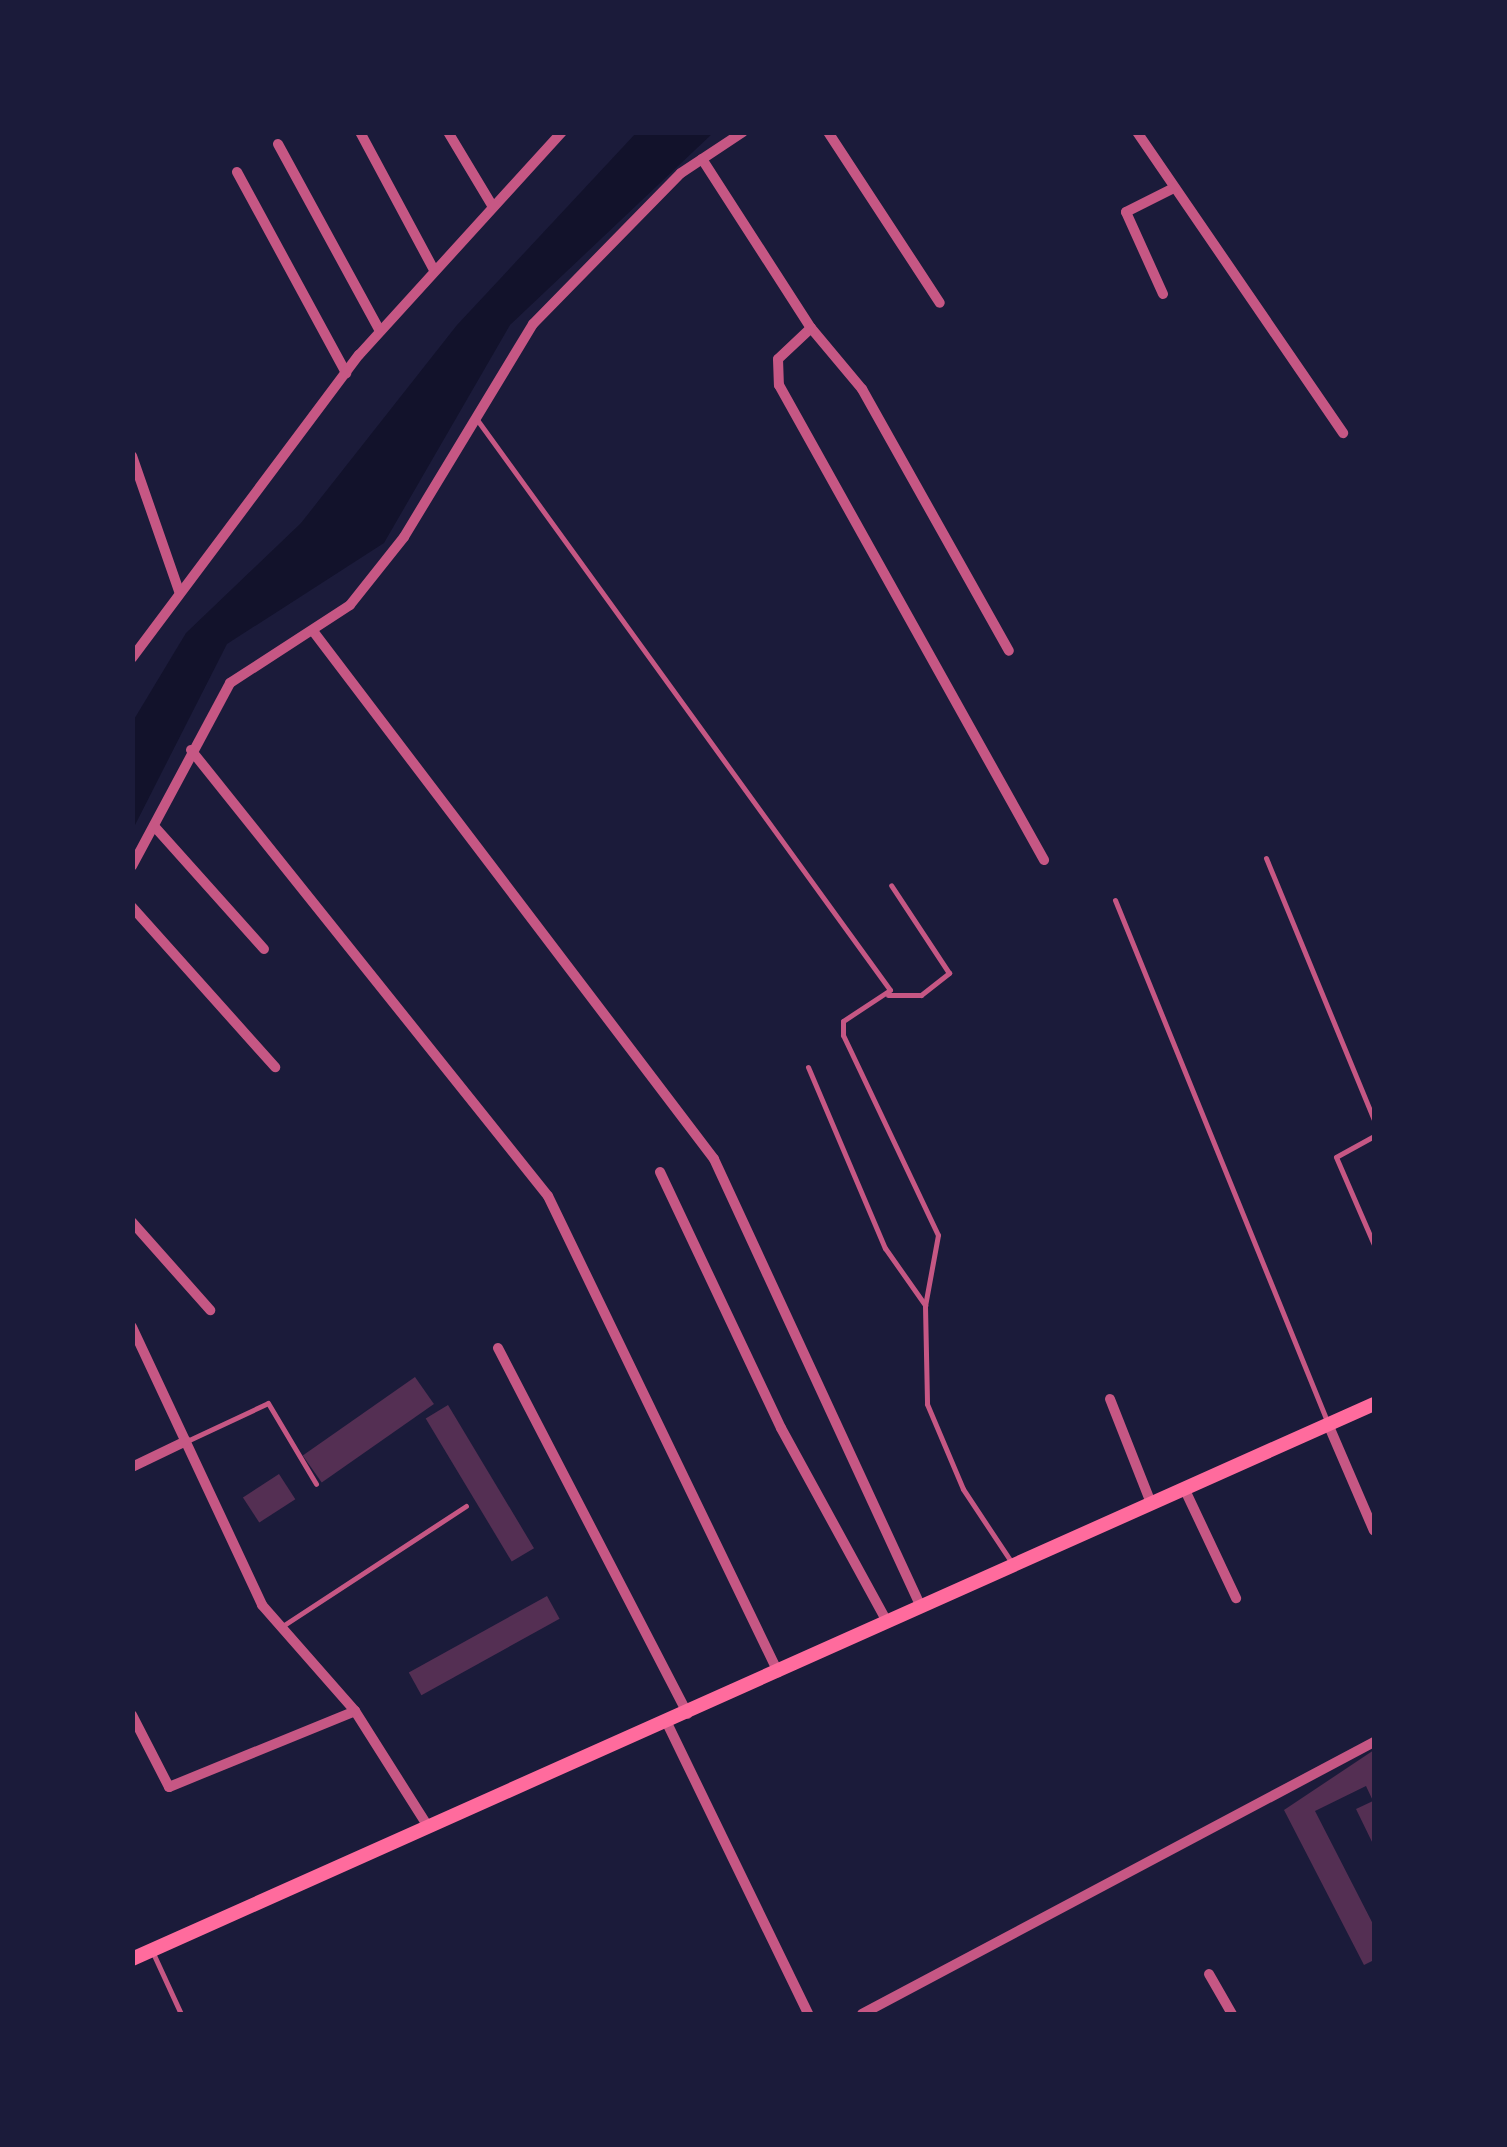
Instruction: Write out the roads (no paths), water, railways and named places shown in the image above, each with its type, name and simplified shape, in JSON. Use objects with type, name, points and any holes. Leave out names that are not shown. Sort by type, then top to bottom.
[{"type":"main road","points":[[132,1959],[688,1714],[1374,1404]]},
{"type":"street","points":[[360,132],[434,270]]},
{"type":"street","points":[[448,132],[493,207]]},
{"type":"street","points":[[132,658],[346,372],[562,132]]},
{"type":"street","points":[[132,866],[230,683],[312,631],[379,572],[534,324],[702,158],[743,132]]},
{"type":"street","points":[[828,132],[940,304]]},
{"type":"street","points":[[1137,132],[1344,433]]},
{"type":"street","points":[[278,144],[380,331]]},
{"type":"street","points":[[702,158],[811,328],[862,389],[1009,651]]},
{"type":"street","points":[[238,172],[346,372]]},
{"type":"street","points":[[1164,294],[1126,212],[1174,188]]},
{"type":"street","points":[[811,328],[778,360],[779,385],[1044,860]]},
{"type":"street","points":[[132,456],[179,591]]},
{"type":"street","points":[[312,631],[714,1159],[921,1607]]},
{"type":"street","points":[[191,750],[548,1196],[778,1672]]},
{"type":"street","points":[[154,826],[264,949]]},
{"type":"street","points":[[132,907],[274,1067]]},
{"type":"street","points":[[660,1172],[780,1428],[888,1622]]},
{"type":"street","points":[[132,1222],[210,1310]]},
{"type":"street","points":[[132,1327],[278,1628],[355,1710],[429,1828]]},
{"type":"street","points":[[498,1348],[688,1714]]},
{"type":"street","points":[[1110,1399],[1152,1503]]},
{"type":"street","points":[[1328,1424],[1374,1531]]},
{"type":"street","points":[[132,1468],[186,1441]]},
{"type":"street","points":[[1184,1488],[1236,1598]]},
{"type":"street","points":[[132,1715],[169,1787],[355,1710]]},
{"type":"street","points":[[667,1723],[808,2014]]},
{"type":"street","points":[[862,2014],[1374,1742]]},
{"type":"street","points":[[1209,1974],[1232,2014]]},
{"type":"lane","points":[[476,418],[888,995]]},
{"type":"lane","points":[[1266,858],[1374,1120]]},
{"type":"lane","points":[[891,885],[949,973],[921,995],[888,995],[843,1021],[842,1035],[938,1236],[925,1306],[927,1404],[963,1489],[1013,1564]]},
{"type":"lane","points":[[1115,900],[1328,1424]]},
{"type":"lane","points":[[808,1067],[885,1248],[925,1306]]},
{"type":"lane","points":[[1374,1136],[1336,1157],[1374,1244]]},
{"type":"lane","points":[[186,1441],[268,1402],[316,1484]]},
{"type":"lane","points":[[278,1628],[466,1506]]},
{"type":"lane","points":[[152,1951],[180,2014]]}]
